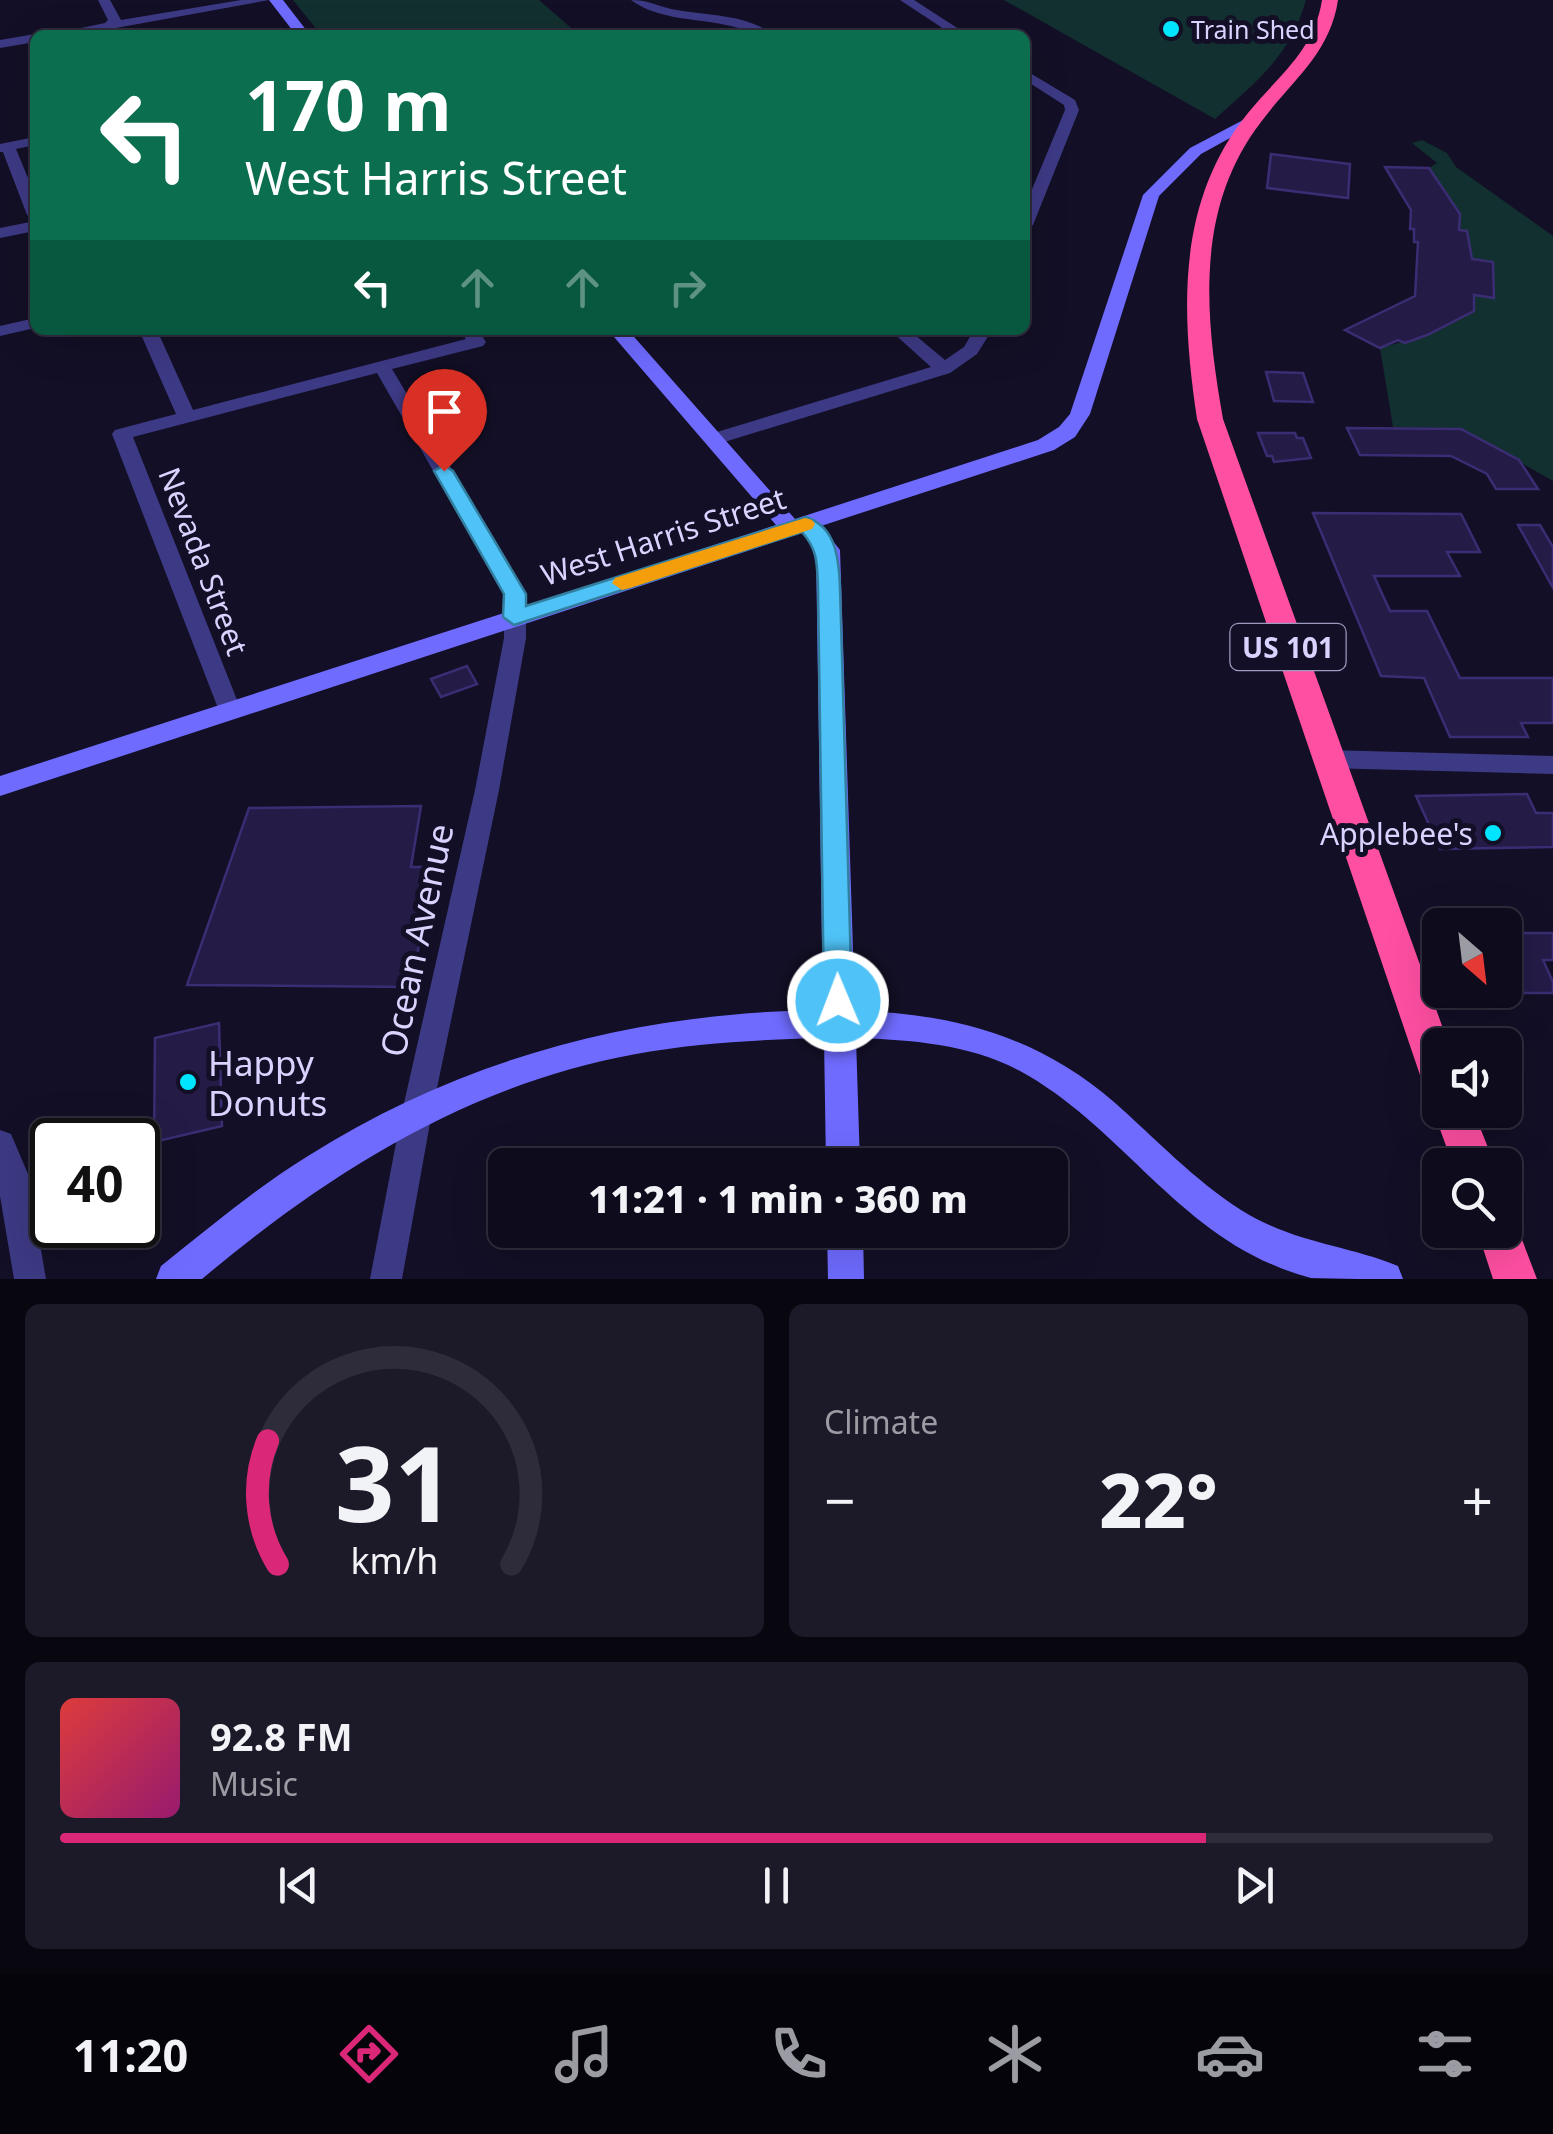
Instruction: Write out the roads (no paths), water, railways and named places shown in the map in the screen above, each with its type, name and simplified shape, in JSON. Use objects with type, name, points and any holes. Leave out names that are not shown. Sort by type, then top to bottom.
[{"type":"highway","name":"US 101","points":[[1330,0],[1324,33],[1315,52],[1250,122],[1224,164],[1199,239],[1194,308],[1210,419],[1423,1028]]},
{"type":"highway","points":[[1504,1248],[1515,1279]]},
{"type":"main road","points":[[276,0],[299,30]]},
{"type":"main road","name":"West Harris Street","points":[[0,786],[1046,446],[1067,432],[1080,414],[1151,194],[1174,165],[1206,141],[1250,122]]},
{"type":"main road","points":[[1174,165],[1200,157],[1224,164]]},
{"type":"main road","points":[[622,335],[714,439],[799,526],[828,550],[842,1148]]},
{"type":"main road","points":[[174,1279],[301,1176],[417,1112],[504,1075],[635,1038],[725,1025],[838,1024],[929,1027],[978,1038],[1033,1062],[1103,1111],[1210,1210],[1272,1247],[1331,1269],[1385,1279]]},
{"type":"main road","points":[[845,1248],[846,1279]]},
{"type":"street","points":[[88,0],[100,23],[111,30],[262,0]]},
{"type":"street","points":[[104,0],[115,21],[111,30]]},
{"type":"street","points":[[638,0],[659,9],[743,22],[758,30]]},
{"type":"street","points":[[906,0],[954,30]]},
{"type":"street","points":[[0,44],[30,39]]},
{"type":"street","points":[[1030,77],[1070,103],[1072,110],[1030,212]]},
{"type":"street","points":[[30,142],[4,147],[30,205]]},
{"type":"street","points":[[0,233],[30,227]]},
{"type":"street","points":[[0,331],[30,324]]},
{"type":"street","name":"Nevada Street","points":[[150,335],[187,418],[122,434],[230,710]]},
{"type":"street","points":[[906,335],[944,369]]},
{"type":"street","points":[[714,439],[944,369],[971,350],[980,335]]},
{"type":"street","points":[[187,418],[382,367],[473,336]]},
{"type":"street","points":[[382,367],[515,594],[514,617]]},
{"type":"street","name":"Ocean Avenue","points":[[386,1279],[417,1112],[487,790],[514,638],[514,617]]},
{"type":"street","points":[[1326,759],[1553,765]]},
{"type":"street","points":[[0,1144],[12,1174],[30,1279]]},
{"type":"place","name":"Train Shed","points":[[1171,29]]},
{"type":"place","name":"Applebee's","points":[[1493,833]]},
{"type":"place","name":"Happy Donuts","points":[[188,1082]]}]
